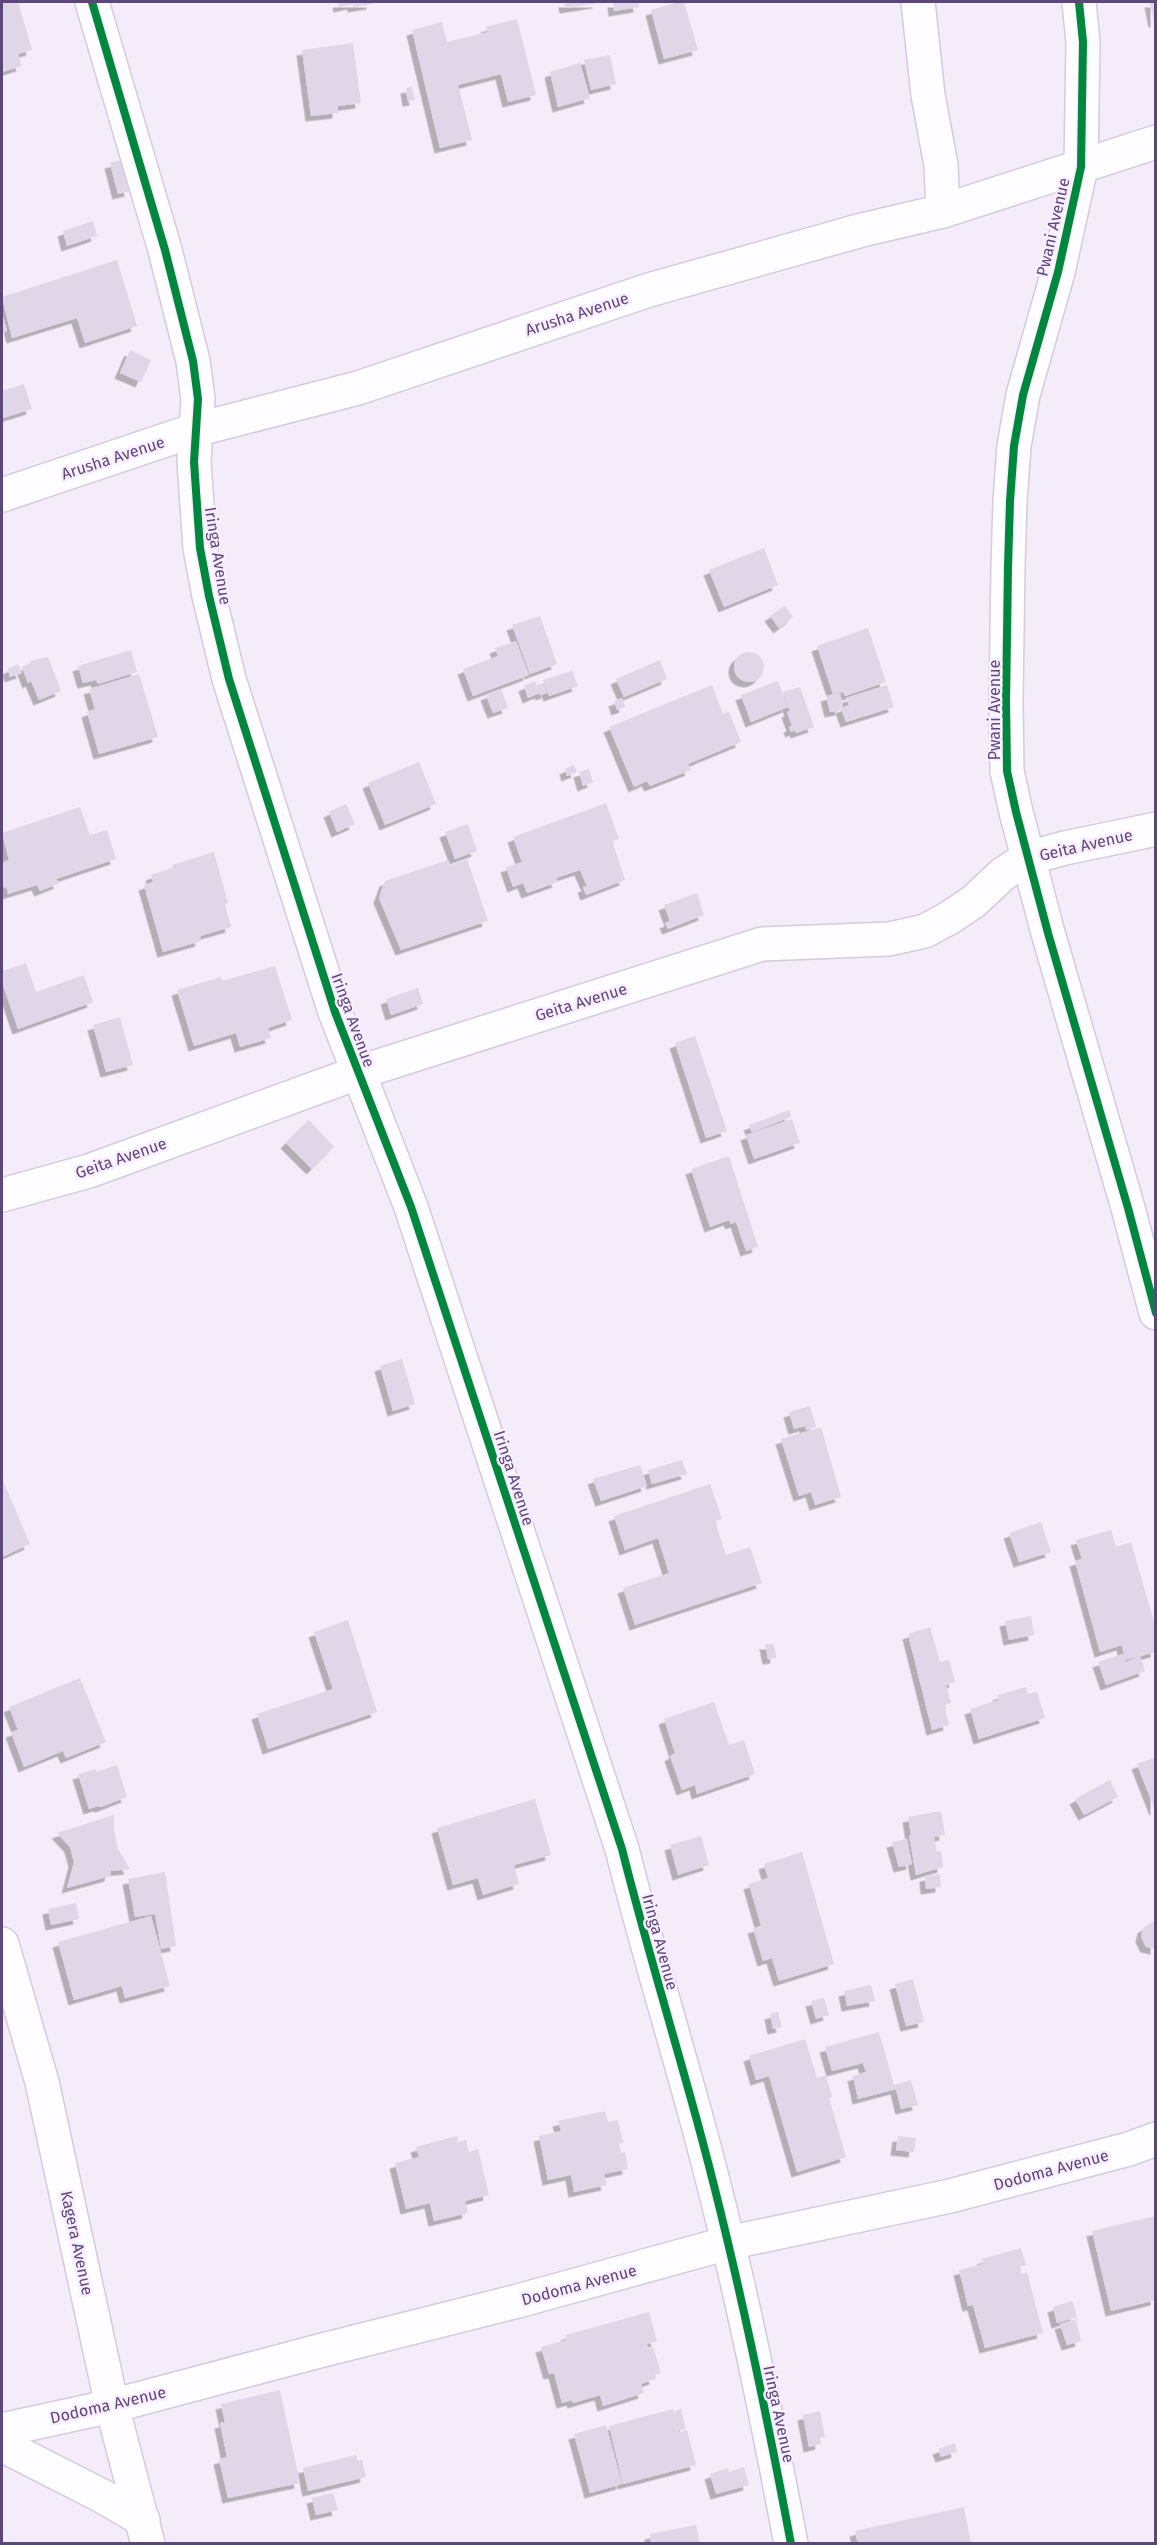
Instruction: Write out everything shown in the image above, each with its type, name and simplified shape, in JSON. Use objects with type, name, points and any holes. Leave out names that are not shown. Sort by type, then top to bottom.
[{"type":"street","name":"Iringa Avenue","points":[[92,2],[165,250],[193,362],[198,399],[194,462],[200,548],[209,596],[230,679],[335,1012],[357,1073],[382,1127],[411,1207],[622,1849],[647,1950],[692,2100],[728,2243],[768,2419],[791,2544]]},
{"type":"street","points":[[918,2],[928,95],[941,165],[943,211]]},
{"type":"street","name":"Pwani Avenue","points":[[1079,2],[1083,42],[1081,167],[1058,272],[1023,395],[1011,479],[1006,702],[1007,771],[1028,858],[1125,1196],[1155,1313]]},
{"type":"street","name":"Arusha Avenue","points":[[2,495],[195,430],[358,388],[649,290],[862,230],[943,211],[1155,142]]},
{"type":"street","name":"Geita Avenue","points":[[2,1195],[89,1171],[357,1073],[762,944],[889,939],[925,931],[973,902],[1002,874],[1028,858],[1155,829]]},
{"type":"street","name":"Kagera Avenue","points":[[2,1944],[42,2082],[112,2406],[145,2532]]},
{"type":"street","name":"Dodoma Avenue","points":[[2,2430],[112,2406],[319,2350],[518,2301],[728,2243],[950,2196],[1129,2149],[1155,2139]]},
{"type":"street","points":[[2,2445],[102,2496],[145,2532]]},
{"type":"building","points":[[2,2],[18,2],[32,50],[18,54],[22,66],[2,72]]},
{"type":"building","points":[[338,2],[372,2],[372,4],[339,7]]},
{"type":"building","points":[[564,2],[598,2],[598,3],[565,8]]},
{"type":"building","points":[[613,2],[638,2],[639,7],[614,11]]},
{"type":"building","points":[[684,2],[698,50],[664,59],[651,10]]},
{"type":"building","points":[[1150,2],[1156,2],[1156,22],[1154,22]]},
{"type":"building","points":[[517,19],[536,95],[508,102],[501,74],[458,85],[472,140],[440,148],[412,30],[442,22],[447,42],[488,32],[486,27]]},
{"type":"building","points":[[353,43],[361,103],[338,106],[338,113],[311,116],[302,50]]},
{"type":"building","points":[[610,55],[616,84],[591,90],[584,60]]},
{"type":"building","points":[[580,63],[590,98],[558,107],[550,72]]},
{"type":"building","points":[[412,87],[415,100],[408,101],[406,88]]},
{"type":"building","points":[[122,160],[130,191],[118,194],[110,163]]},
{"type":"building","points":[[93,221],[97,236],[67,246],[63,231]]},
{"type":"building","points":[[117,260],[137,326],[85,343],[77,318],[12,338],[2,297]]},
{"type":"building","points":[[2,313],[7,331],[2,333]]},
{"type":"building","points":[[130,350],[151,360],[141,382],[120,373]]},
{"type":"building","points":[[24,384],[32,409],[3,418],[2,391]]},
{"type":"building","points":[[764,548],[778,585],[724,607],[709,570]]},
{"type":"building","points":[[785,606],[793,617],[779,628],[770,616]]},
{"type":"building","points":[[540,616],[557,664],[530,674],[512,625]]},
{"type":"building","points":[[868,628],[886,682],[845,696],[843,692],[833,694],[817,646]]},
{"type":"building","points":[[516,641],[529,675],[473,696],[463,669],[498,656],[495,648]]},
{"type":"building","points":[[131,650],[137,672],[98,684],[96,680],[83,683],[78,666]]},
{"type":"building","points":[[749,652],[759,657],[764,667],[759,677],[749,682],[739,677],[734,667],[739,657]]},
{"type":"building","points":[[48,657],[61,691],[39,700],[31,681],[28,683],[22,667],[31,663],[30,661]]},
{"type":"building","points":[[660,660],[667,679],[624,697],[616,679]]},
{"type":"building","points":[[18,664],[22,673],[10,677],[8,669]]},
{"type":"building","points":[[572,671],[578,686],[549,696],[543,680]]},
{"type":"building","points":[[139,674],[158,737],[99,754],[87,712],[95,709],[89,689]]},
{"type":"building","points":[[535,681],[537,686],[544,684],[547,693],[528,698],[524,686]]},
{"type":"building","points":[[778,681],[788,707],[751,722],[741,695]]},
{"type":"building","points":[[712,685],[723,714],[729,712],[741,742],[688,764],[691,770],[650,786],[647,781],[634,787],[609,727]]},
{"type":"building","points":[[887,685],[894,707],[846,722],[841,708],[849,705],[846,698]]},
{"type":"building","points":[[800,687],[814,727],[796,733],[795,730],[791,732],[789,727],[792,726],[787,712],[790,711],[783,692]]},
{"type":"building","points":[[501,689],[508,708],[493,713],[486,695]]},
{"type":"building","points":[[840,693],[843,706],[840,703],[841,710],[830,712],[826,696]]},
{"type":"building","points":[[622,698],[625,707],[617,710],[614,701]]},
{"type":"building","points":[[419,762],[436,804],[385,825],[368,783]]},
{"type":"building","points":[[574,765],[577,772],[567,776],[565,769]]},
{"type":"building","points":[[589,769],[593,782],[583,786],[579,772]]},
{"type":"building","points":[[606,803],[619,839],[612,841],[625,880],[586,895],[583,887],[587,886],[580,870],[556,878],[558,882],[527,893],[523,883],[513,887],[506,867],[522,862],[513,837]]},
{"type":"building","points":[[346,804],[355,824],[337,832],[329,812]]},
{"type":"building","points":[[80,807],[90,835],[107,830],[116,859],[56,879],[60,883],[40,891],[37,885],[8,894],[7,889],[2,886],[2,863],[9,860],[2,833]]},
{"type":"building","points":[[468,824],[477,851],[455,859],[445,832]]},
{"type":"building","points":[[214,852],[228,903],[225,904],[231,927],[200,936],[201,941],[163,952],[144,885],[153,882],[151,875],[173,868],[172,865]]},
{"type":"building","points":[[467,859],[488,921],[401,950],[379,898],[385,881],[448,860],[450,865]]},
{"type":"building","points":[[697,893],[704,915],[668,929],[665,923],[670,921],[664,905]]},
{"type":"building","points":[[26,963],[36,992],[84,975],[93,1002],[18,1029],[2,982],[2,971]]},
{"type":"building","points":[[275,966],[292,1020],[268,1028],[271,1038],[240,1047],[236,1033],[194,1046],[177,990],[221,977],[222,981]]},
{"type":"building","points":[[418,988],[423,1004],[391,1015],[386,999]]},
{"type":"building","points":[[120,1017],[133,1065],[106,1072],[93,1025]]},
{"type":"building","points":[[695,1036],[727,1131],[706,1138],[675,1043]]},
{"type":"building","points":[[789,1110],[791,1117],[752,1132],[749,1125]]},
{"type":"building","points":[[792,1119],[800,1143],[754,1159],[746,1135]]},
{"type":"building","points":[[309,1120],[334,1147],[312,1169],[286,1143]]},
{"type":"building","points":[[729,1156],[758,1247],[746,1251],[736,1222],[731,1224],[729,1220],[710,1227],[691,1169]]},
{"type":"building","points":[[402,1359],[415,1404],[393,1411],[380,1366]]},
{"type":"building","points":[[810,1406],[816,1427],[806,1430],[805,1426],[794,1429],[789,1412]]},
{"type":"building","points":[[821,1427],[841,1497],[815,1505],[811,1492],[799,1496],[781,1439]]},
{"type":"building","points":[[682,1460],[687,1474],[652,1484],[648,1470]]},
{"type":"building","points":[[640,1465],[647,1486],[601,1501],[593,1479]]},
{"type":"building","points":[[2,1481],[30,1544],[2,1557]]},
{"type":"building","points":[[710,1484],[722,1519],[715,1521],[726,1555],[750,1547],[762,1583],[635,1625],[623,1588],[669,1573],[658,1538],[625,1550],[614,1516]]},
{"type":"building","points":[[1041,1522],[1051,1552],[1019,1562],[1009,1533]]},
{"type":"building","points":[[1111,1530],[1116,1547],[1131,1542],[1156,1629],[1156,1652],[1125,1660],[1122,1645],[1100,1652],[1075,1561],[1082,1559],[1076,1540]]},
{"type":"building","points":[[1031,1616],[1034,1635],[1009,1640],[1005,1621]]},
{"type":"building","points":[[348,1620],[377,1712],[268,1749],[257,1714],[333,1689],[314,1632]]},
{"type":"building","points":[[930,1627],[940,1662],[949,1660],[955,1682],[946,1685],[951,1703],[944,1705],[949,1725],[932,1730],[908,1634]]},
{"type":"building","points":[[765,1644],[774,1644],[776,1658],[768,1659]]},
{"type":"building","points":[[1123,1654],[1126,1662],[1140,1656],[1145,1671],[1106,1685],[1098,1662]]},
{"type":"building","points":[[80,1678],[106,1742],[66,1758],[63,1751],[24,1767],[11,1732],[18,1730],[9,1707]]},
{"type":"building","points":[[1026,1687],[1028,1694],[1037,1692],[1045,1718],[979,1739],[970,1709],[999,1700],[998,1695]]},
{"type":"building","points":[[714,1702],[729,1745],[744,1740],[755,1774],[697,1794],[695,1785],[682,1790],[670,1756],[675,1753],[664,1719]]},
{"type":"building","points":[[1156,1757],[1156,1810],[1155,1810],[1137,1764]]},
{"type":"building","points":[[117,1765],[127,1797],[89,1809],[78,1774],[96,1769],[96,1772]]},
{"type":"building","points":[[1110,1780],[1118,1797],[1084,1815],[1075,1799]]},
{"type":"building","points":[[535,1799],[551,1855],[514,1865],[519,1884],[483,1895],[478,1878],[453,1885],[437,1828]]},
{"type":"building","points":[[941,1811],[945,1835],[934,1837],[937,1852],[941,1851],[943,1867],[916,1875],[908,1817]]},
{"type":"building","points":[[114,1815],[118,1849],[130,1869],[111,1871],[110,1876],[67,1888],[74,1862],[70,1847],[57,1833]]},
{"type":"building","points":[[701,1836],[709,1865],[678,1875],[670,1845]]},
{"type":"building","points":[[907,1839],[912,1864],[899,1867],[892,1842]]},
{"type":"building","points":[[802,1852],[834,1964],[779,1981],[772,1958],[763,1961],[753,1928],[761,1926],[749,1884],[768,1878],[764,1864]]},
{"type":"building","points":[[165,1872],[176,1946],[161,1949],[155,1914],[135,1917],[128,1879]]},
{"type":"building","points":[[940,1874],[941,1887],[926,1889],[925,1876]]},
{"type":"building","points":[[76,1903],[79,1919],[51,1925],[48,1909]]},
{"type":"building","points":[[151,1916],[170,1986],[125,1998],[122,1986],[74,2000],[58,1942]]},
{"type":"building","points":[[1152,1922],[1156,1923],[1156,1949],[1146,1947],[1141,1937],[1143,1928]]},
{"type":"building","points":[[913,1979],[924,2022],[906,2026],[895,1984]]},
{"type":"building","points":[[871,1985],[875,2001],[847,2006],[844,1991]]},
{"type":"building","points":[[824,1998],[829,2015],[816,2019],[811,2001]]},
{"type":"building","points":[[778,2012],[782,2027],[773,2029],[770,2014]]},
{"type":"building","points":[[879,2032],[894,2085],[911,2080],[918,2105],[901,2109],[896,2089],[858,2099],[853,2076],[866,2072],[863,2063],[832,2071],[825,2047]]},
{"type":"building","points":[[805,2039],[817,2078],[826,2075],[832,2097],[829,2098],[846,2157],[797,2172],[769,2076],[756,2080],[749,2056]]},
{"type":"building","points":[[605,2111],[608,2122],[618,2120],[623,2143],[619,2143],[621,2153],[625,2152],[628,2169],[604,2174],[607,2185],[574,2192],[571,2175],[548,2180],[539,2136],[561,2131],[558,2121]]},
{"type":"building","points":[[457,2136],[458,2142],[466,2140],[469,2152],[478,2149],[489,2195],[465,2201],[468,2213],[434,2221],[430,2203],[406,2209],[395,2163],[419,2157],[416,2147]]},
{"type":"building","points":[[898,2136],[916,2138],[914,2152],[896,2150]]},
{"type":"building","points":[[1156,2216],[1156,2300],[1111,2311],[1092,2231]]},
{"type":"building","points":[[1021,2248],[1026,2265],[1019,2267],[1021,2274],[1027,2272],[1043,2333],[985,2348],[973,2305],[968,2306],[959,2270],[983,2264],[982,2259]]},
{"type":"building","points":[[1072,2301],[1077,2317],[1057,2323],[1053,2307]]},
{"type":"building","points":[[649,2312],[657,2341],[647,2344],[648,2349],[653,2347],[661,2373],[654,2375],[655,2379],[641,2384],[644,2393],[603,2406],[600,2395],[573,2403],[572,2400],[562,2403],[554,2373],[549,2374],[541,2347],[567,2340],[566,2335]]},
{"type":"building","points":[[1076,2319],[1081,2341],[1067,2345],[1060,2324]]},
{"type":"building","points":[[280,2390],[300,2483],[228,2498],[219,2459],[227,2457],[220,2423],[225,2422],[221,2404]]},
{"type":"building","points":[[673,2409],[676,2419],[675,2411],[681,2409],[686,2429],[679,2430],[679,2433],[687,2430],[696,2465],[623,2484],[609,2426]]},
{"type":"building","points":[[820,2411],[825,2437],[820,2438],[821,2444],[809,2447],[803,2415]]},
{"type":"building","points":[[606,2425],[622,2484],[590,2493],[574,2434]]},
{"type":"building","points":[[955,2443],[957,2452],[941,2457],[938,2449]]},
{"type":"building","points":[[356,2455],[358,2461],[362,2460],[366,2477],[308,2491],[303,2468]]},
{"type":"building","points":[[744,2467],[749,2485],[716,2494],[710,2474],[728,2468],[729,2472]]},
{"type":"building","points":[[333,2493],[338,2510],[316,2515],[312,2498]]},
{"type":"building","points":[[964,2507],[971,2544],[858,2544],[855,2531]]},
{"type":"building","points":[[696,2525],[700,2544],[651,2544],[650,2534]]},
{"type":"cycle path","points":[[92,2],[165,250],[193,361],[198,399],[194,462],[200,548],[229,679],[335,1012],[411,1207],[622,1849],[720,2209],[758,2376],[791,2544]]},
{"type":"cycle path","points":[[1079,2],[1083,42],[1081,167],[1058,272],[1023,395],[1014,446],[1008,567],[1007,771],[1048,933],[1156,1313]]}]
